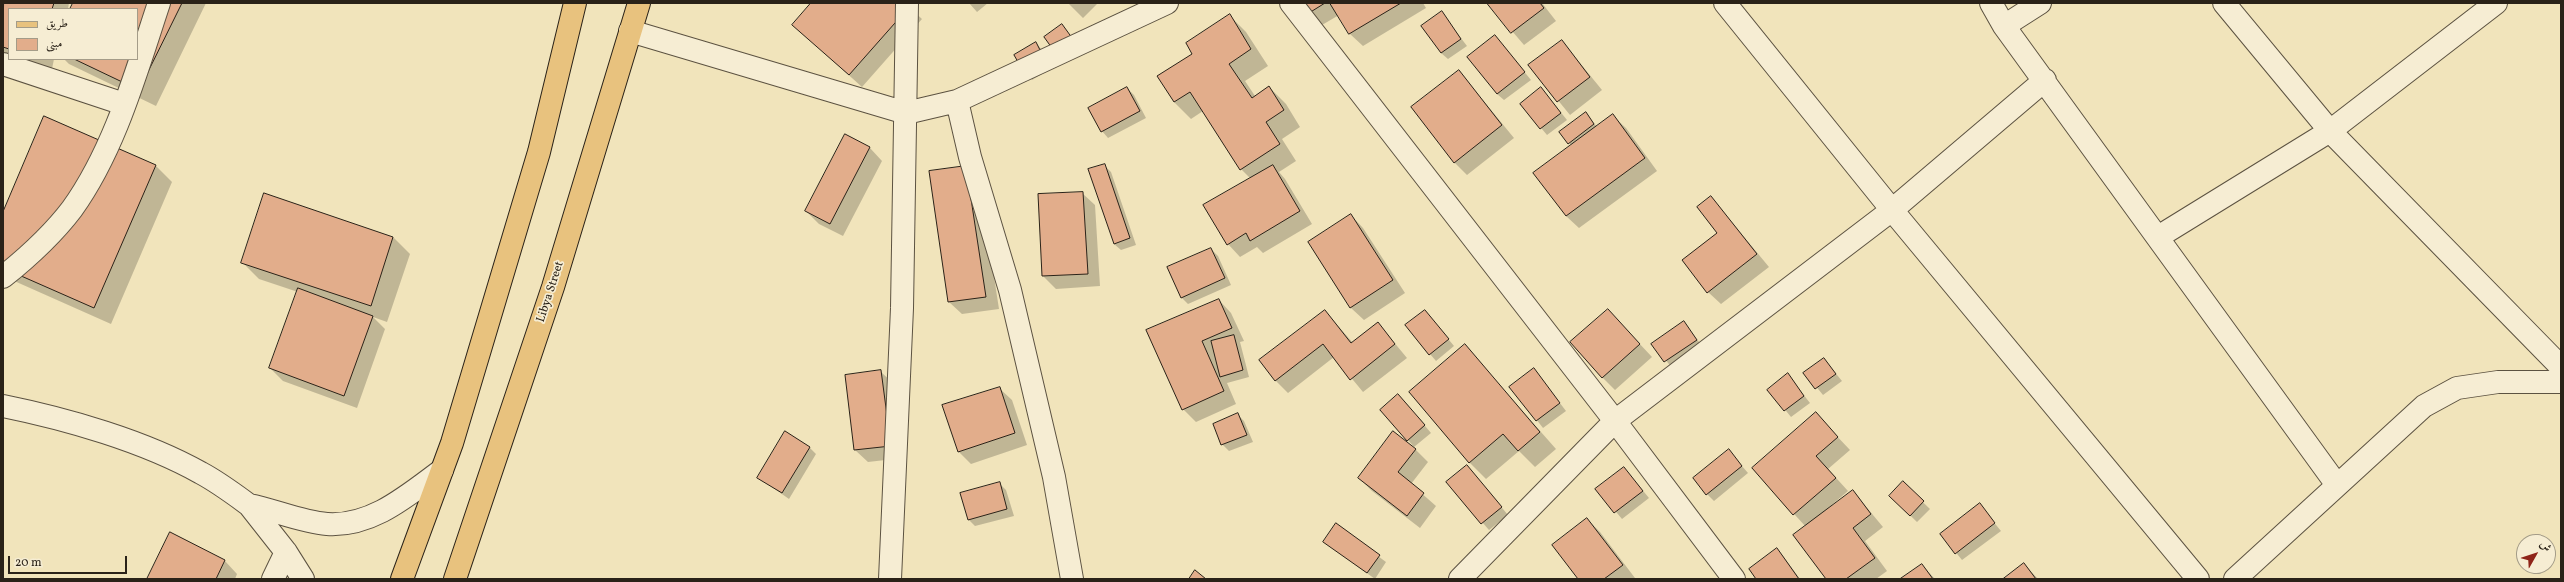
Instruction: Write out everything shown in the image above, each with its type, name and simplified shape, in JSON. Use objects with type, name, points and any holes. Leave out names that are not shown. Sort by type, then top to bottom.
[{"type":"main road","points":[[402,579],[452,443],[539,152],[575,3]]},
{"type":"main road","name":"Libya Street","points":[[455,579],[553,287],[639,3]]},
{"type":"street","points":[[3,277],[47,237],[72,209],[89,182],[109,143],[159,3]]},
{"type":"street","points":[[890,579],[902,308],[907,3]]},
{"type":"street","points":[[630,31],[906,113],[956,100],[1167,3]]},
{"type":"street","points":[[1291,3],[1615,421],[1734,579]]},
{"type":"street","points":[[1725,3],[1892,210],[2198,579]]},
{"type":"street","points":[[1991,3],[2004,26],[2045,80],[2337,485]]},
{"type":"street","points":[[2004,26],[2040,3]]},
{"type":"street","points":[[2224,3],[2330,130],[2561,368]]},
{"type":"street","points":[[2158,237],[2330,130],[2496,3]]},
{"type":"street","points":[[3,64],[124,104]]},
{"type":"street","points":[[1460,579],[1615,421],[1892,210],[2045,80]]},
{"type":"street","points":[[956,100],[970,157],[1015,313],[1054,477],[1064,525],[1071,579]]},
{"type":"street","points":[[2235,579],[2424,406],[2457,388],[2498,382],[2561,382]]},
{"type":"street","points":[[3,406],[97,431],[156,452],[202,474],[249,505],[286,552],[303,579]]},
{"type":"street","points":[[249,505],[327,524],[351,522],[368,518],[388,508],[442,470]]},
{"type":"street","points":[[273,579],[286,552]]},
{"type":"building","points":[[4,3],[54,3],[52,8],[8,8],[8,49],[3,47]]},
{"type":"building","points":[[73,3],[182,3],[139,90],[76,60],[138,60],[138,8],[70,8]]},
{"type":"building","points":[[811,3],[906,3],[910,6],[849,75],[792,25]]},
{"type":"building","points":[[1303,3],[1325,3],[1309,13]]},
{"type":"building","points":[[1330,3],[1401,3],[1349,34]]},
{"type":"building","points":[[1487,3],[1540,3],[1544,8],[1511,33]]},
{"type":"building","points":[[1442,11],[1461,39],[1441,53],[1421,26]]},
{"type":"building","points":[[1230,14],[1251,49],[1229,64],[1252,98],[1269,86],[1284,110],[1266,122],[1280,144],[1240,170],[1190,92],[1174,102],[1157,76],[1192,54],[1186,43]]},
{"type":"building","points":[[1062,24],[1075,42],[1057,55],[1044,37]]},
{"type":"building","points":[[1495,35],[1525,72],[1497,94],[1467,57]]},
{"type":"building","points":[[1562,40],[1590,77],[1557,102],[1528,65]]},
{"type":"building","points":[[1036,42],[1046,62],[1025,74],[1014,55]]},
{"type":"building","points":[[1459,70],[1502,125],[1454,163],[1411,107]]},
{"type":"building","points":[[1127,87],[1140,111],[1101,132],[1088,108]]},
{"type":"building","points":[[1541,87],[1561,113],[1540,129],[1520,104]]},
{"type":"building","points":[[1586,112],[1594,124],[1568,144],[1559,132]]},
{"type":"building","points":[[1613,114],[1645,158],[1566,216],[1533,173]]},
{"type":"building","points":[[44,116],[156,165],[94,308],[3,268],[3,212]]},
{"type":"building","points":[[845,134],[870,147],[830,224],[805,211]]},
{"type":"building","points":[[1105,164],[1130,238],[1114,244],[1088,169]]},
{"type":"building","points":[[1273,165],[1300,211],[1250,241],[1246,233],[1227,245],[1203,205]]},
{"type":"building","points":[[966,166],[986,297],[948,302],[929,171]]},
{"type":"building","points":[[1083,192],[1088,274],[1042,276],[1038,194]]},
{"type":"building","points":[[264,193],[393,237],[371,306],[241,263]]},
{"type":"building","points":[[1711,196],[1757,254],[1707,293],[1682,260],[1717,233],[1697,207]]},
{"type":"building","points":[[1351,214],[1393,280],[1350,308],[1308,242]]},
{"type":"building","points":[[1211,248],[1225,278],[1181,298],[1167,267]]},
{"type":"building","points":[[298,288],[373,316],[344,396],[269,368]]},
{"type":"building","points":[[1219,299],[1232,328],[1202,341],[1224,391],[1182,410],[1146,330]]},
{"type":"building","points":[[1608,309],[1640,344],[1602,378],[1570,342]]},
{"type":"building","points":[[1325,310],[1351,343],[1378,322],[1395,344],[1350,380],[1323,344],[1275,381],[1259,360]]},
{"type":"building","points":[[1425,310],[1449,339],[1429,355],[1405,325]]},
{"type":"building","points":[[1684,321],[1697,340],[1664,362],[1651,344]]},
{"type":"building","points":[[1234,335],[1243,370],[1220,377],[1211,341]]},
{"type":"building","points":[[1465,344],[1540,432],[1518,451],[1503,434],[1469,463],[1409,392]]},
{"type":"building","points":[[1824,358],[1836,374],[1815,389],[1803,373]]},
{"type":"building","points":[[1534,368],[1560,403],[1536,421],[1509,387]]},
{"type":"building","points":[[881,370],[891,446],[854,450],[845,375]]},
{"type":"building","points":[[1788,373],[1804,396],[1784,411],[1767,390]]},
{"type":"building","points":[[1000,387],[1015,433],[958,452],[942,405]]},
{"type":"building","points":[[1398,394],[1425,425],[1407,441],[1380,410]]},
{"type":"building","points":[[1816,412],[1838,437],[1816,456],[1836,478],[1793,515],[1752,468]]},
{"type":"building","points":[[1238,413],[1247,435],[1221,445],[1213,424]]},
{"type":"building","points":[[785,431],[810,447],[782,493],[757,478]]},
{"type":"building","points":[[1393,431],[1416,449],[1398,472],[1424,493],[1407,516],[1358,478]]},
{"type":"building","points":[[1729,449],[1742,466],[1706,495],[1693,478]]},
{"type":"building","points":[[1467,465],[1502,507],[1481,524],[1446,482]]},
{"type":"building","points":[[1624,467],[1643,491],[1614,513],[1595,489]]},
{"type":"building","points":[[1903,481],[1924,501],[1910,516],[1889,496]]},
{"type":"building","points":[[1000,482],[1007,509],[968,520],[960,493]]},
{"type":"building","points":[[1853,490],[1871,514],[1853,528],[1875,558],[1846,579],[1826,579],[1793,535]]},
{"type":"building","points":[[1980,503],[1995,523],[1955,554],[1940,534]]},
{"type":"building","points":[[1587,518],[1623,565],[1604,579],[1578,579],[1552,545]]},
{"type":"building","points":[[1336,523],[1380,555],[1367,573],[1323,542]]},
{"type":"building","points":[[170,532],[225,560],[216,579],[147,579]]},
{"type":"building","points":[[1777,548],[1799,579],[1756,579],[1749,569]]},
{"type":"building","points":[[2024,563],[2036,579],[2003,579]]},
{"type":"building","points":[[1922,564],[1933,579],[1900,579]]},
{"type":"building","points":[[1195,570],[1206,579],[1189,579]]}]
